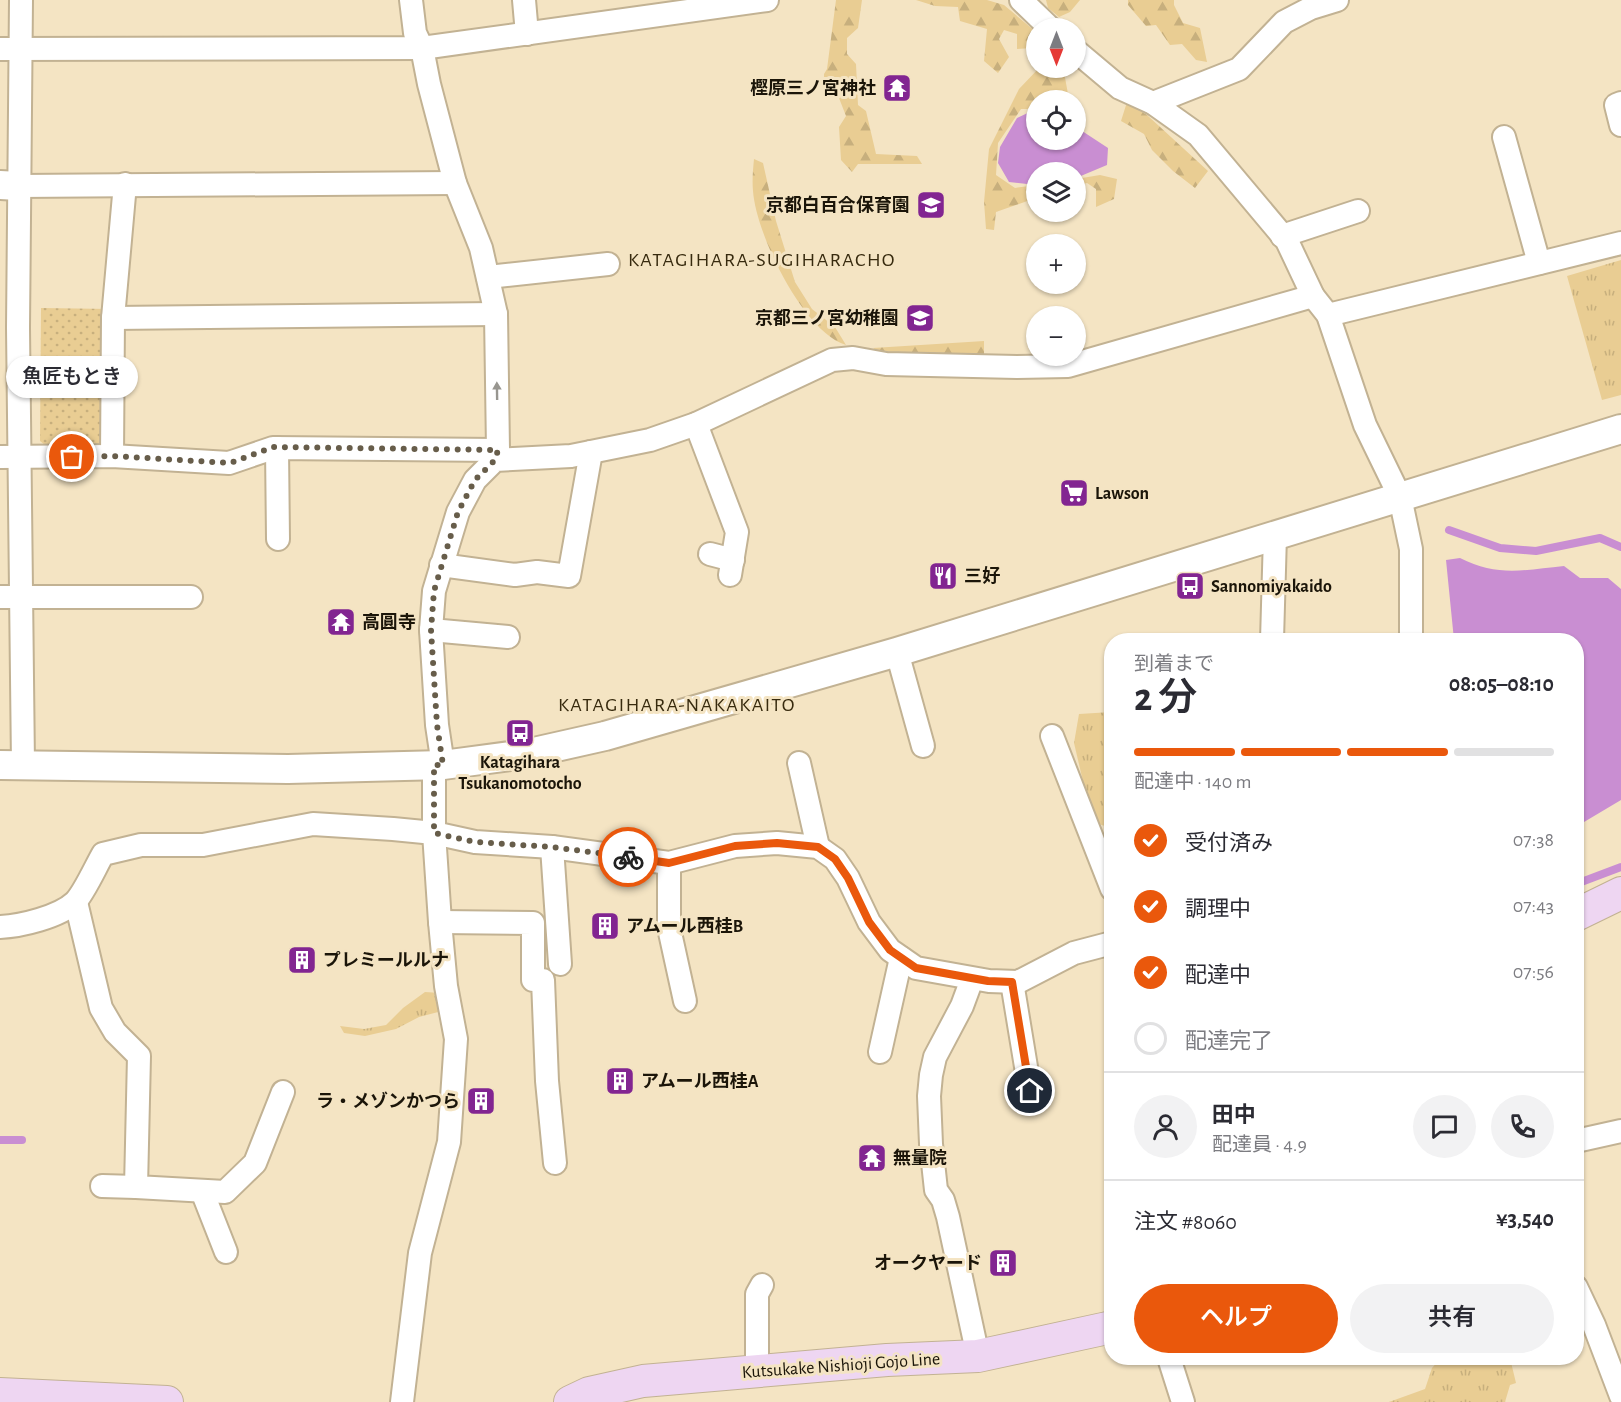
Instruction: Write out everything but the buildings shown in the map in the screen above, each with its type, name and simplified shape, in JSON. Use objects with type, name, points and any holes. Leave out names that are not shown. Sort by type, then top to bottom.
[{"type":"main road","points":[[1584,911],[1621,893]]},
{"type":"main road","name":"Kutsukake Nishioji Gojo Line","points":[[570,1402],[589,1393],[643,1381],[887,1360],[978,1356],[1104,1329]]},
{"type":"main road","points":[[0,1394],[167,1402]]},
{"type":"street","points":[[21,0],[11,49],[9,185],[11,765],[288,770],[439,765],[525,754],[605,736],[897,652],[1621,429]]},
{"type":"street","points":[[402,1402],[420,1252],[449,1142],[456,1039],[446,986],[434,833],[439,765],[431,630],[434,591],[458,512],[475,480],[496,455],[496,314],[481,248],[454,183],[422,48],[415,33],[411,0]]},
{"type":"street","points":[[524,0],[527,34]]},
{"type":"street","points":[[11,49],[422,48],[767,0]]},
{"type":"street","points":[[1021,0],[1040,18]]},
{"type":"street","points":[[1154,103],[1239,69],[1284,22],[1325,2]]},
{"type":"street","points":[[1086,59],[1120,88],[1154,103],[1198,135],[1287,241],[1312,296],[1328,315],[1365,425],[1401,497],[1411,549],[1411,633]]},
{"type":"street","points":[[1621,103],[1616,105],[1621,125]]},
{"type":"street","points":[[1504,137],[1539,263]]},
{"type":"street","points":[[9,185],[454,183]]},
{"type":"street","points":[[112,456],[113,318],[125,184]]},
{"type":"street","points":[[1282,236],[1358,211]]},
{"type":"street","points":[[1328,315],[1621,243]]},
{"type":"street","points":[[488,277],[608,264]]},
{"type":"street","points":[[9,457],[112,456],[230,463],[277,447],[572,456],[650,440],[696,424],[832,360],[853,358],[886,364],[1068,366],[1312,296]]},
{"type":"street","points":[[113,318],[496,314]]},
{"type":"street","points":[[696,424],[737,532],[731,567],[710,554]]},
{"type":"street","points":[[277,447],[278,539]]},
{"type":"street","points":[[441,565],[515,575],[537,572],[569,576],[591,452]]},
{"type":"street","points":[[1272,633],[1275,535]]},
{"type":"street","points":[[11,597],[191,597]]},
{"type":"street","points":[[431,630],[508,637]]},
{"type":"street","points":[[897,652],[922,746]]},
{"type":"street","points":[[1052,736],[1104,869]]},
{"type":"street","points":[[799,763],[818,847]]},
{"type":"street","points":[[0,927],[13,926],[59,913],[76,902],[103,854],[141,845],[203,845],[313,824],[434,833],[475,842],[552,847],[669,863],[735,846],[777,843],[818,847],[835,859],[848,878],[869,922],[890,950],[916,968],[972,979],[1018,982],[1074,953],[1104,945]]},
{"type":"street","points":[[552,847],[560,964]]},
{"type":"street","points":[[669,863],[669,927],[685,1001]]},
{"type":"street","points":[[76,902],[101,1008],[116,1032],[139,1056],[136,1187]]},
{"type":"street","points":[[440,922],[533,923],[533,981],[543,981],[547,1081],[555,1163]]},
{"type":"street","points":[[880,1052],[901,958]]},
{"type":"street","points":[[972,979],[962,1006],[935,1057],[929,1096],[936,1190],[943,1200],[948,1217],[978,1356]]},
{"type":"street","points":[[1012,982],[1030,1091]]},
{"type":"street","points":[[102,1186],[225,1192],[255,1163],[283,1092]]},
{"type":"street","points":[[1584,1139],[1621,1131]]},
{"type":"street","points":[[202,1191],[226,1252]]},
{"type":"street","points":[[757,1371],[757,1294],[762,1285]]},
{"type":"street","points":[[1584,1304],[1621,1396]]},
{"type":"street","points":[[1171,1365],[1182,1402]]},
{"type":"green space","points":[[836,0],[862,0],[858,28],[847,38],[847,54],[856,64],[858,105],[866,111],[876,154],[917,156],[922,164],[858,164],[852,172],[841,160],[839,127],[846,116],[839,98],[824,94],[824,74],[827,69]]},
{"type":"green space","points":[[916,0],[987,0],[1004,5],[1026,24],[1026,48],[1017,49],[1017,34],[1004,30],[999,39],[1009,57],[998,73],[984,61],[987,29],[960,21],[958,7],[935,6]]},
{"type":"green space","points":[[1046,0],[1080,0],[1070,12],[1059,17],[1048,8]]},
{"type":"green space","points":[[1128,0],[1174,0],[1174,5],[1183,23],[1200,28],[1207,62],[1196,60],[1182,44],[1170,45],[1156,25],[1146,26],[1128,5]]},
{"type":"green space","points":[[1029,78],[1065,78],[1067,90],[1026,90],[1026,109],[1021,109],[998,143],[996,175],[1015,188],[1026,186],[1026,202],[996,212],[994,230],[986,229],[984,202],[989,149],[1019,89]]},
{"type":"green space","points":[[1127,102],[1147,115],[1208,171],[1195,188],[1173,171],[1152,150],[1144,134],[1121,121]]},
{"type":"green space","points":[[754,159],[763,163],[776,221],[795,282],[812,309],[835,327],[846,345],[830,336],[814,322],[798,302],[772,255],[756,209],[753,187]]},
{"type":"green space","points":[[1100,175],[1117,179],[1114,199],[1096,207],[1096,189],[1086,183],[1086,177]]},
{"type":"green space","points":[[1621,260],[1621,395],[1602,400],[1567,276]]},
{"type":"green space","points":[[41,308],[112,309],[110,446],[45,445],[40,441]]},
{"type":"green space","points":[[984,341],[984,355],[887,357],[873,348]]},
{"type":"green space","points":[[1104,712],[1104,826],[1095,823],[1089,807],[1074,743],[1079,714]]},
{"type":"green space","points":[[425,992],[441,993],[442,1011],[419,1017],[396,1029],[365,1036],[344,1033],[340,1026],[364,1029],[386,1025],[403,1008]]},
{"type":"green space","points":[[1435,1365],[1512,1365],[1516,1383],[1510,1385],[1505,1402],[1389,1402],[1425,1389]]},
{"type":"shaded area","points":[[1026,114],[1026,150],[1086,150],[1086,134],[1108,148],[1107,165],[1086,174],[1086,162],[1026,162],[1026,184],[1009,182],[998,163],[1000,147],[1017,118]]},
{"type":"shaded area","points":[[1460,558],[1486,568],[1511,571],[1564,566],[1580,578],[1608,578],[1621,589],[1621,800],[1584,822],[1584,633],[1453,633],[1446,560]]},
{"type":"waterway","points":[[1449,530],[1500,548],[1536,551],[1600,538],[1621,547]]},
{"type":"waterway","points":[[1584,881],[1621,867]]},
{"type":"waterway","points":[[0,1140],[22,1140]]},
{"type":"way so far","points":[[72,457],[112,456],[230,463],[273,447],[498,450],[495,460],[475,480],[458,512],[434,591],[431,630],[437,725],[443,765],[434,765],[434,833],[475,842],[552,847],[628,857]]},
{"type":"place","name":"樫原三ノ宮神社","points":[[897,88]]},
{"type":"place","name":"京都白百合保育園","points":[[931,205]]},
{"type":"place","name":"京都三ノ宮幼稚園","points":[[920,318]]},
{"type":"place","name":"魚匠もとき","points":[[72,457]]},
{"type":"place","name":"Lawson","points":[[1074,493]]},
{"type":"place","name":"三好","points":[[943,576]]},
{"type":"place","name":"Sannomiyakaido","points":[[1190,586]]},
{"type":"place","name":"高圓寺","points":[[341,622]]},
{"type":"place","name":"Katagihara Tsukanomotocho","points":[[520,733]]},
{"type":"place","name":"アムール西桂B","points":[[605,926]]},
{"type":"place","name":"プレミールルナ","points":[[302,960]]},
{"type":"place","name":"アムール西桂A","points":[[620,1081]]},
{"type":"place","name":"ラ・メゾンかつら","points":[[481,1101]]},
{"type":"place","name":"無量院","points":[[872,1158]]},
{"type":"place","name":"オークヤード","points":[[1003,1263]]},
{"type":"district","name":"KATAGIHARA-SUGIHARACHO","points":[[762,259]]},
{"type":"district","name":"KATAGIHARA-NAKAKAITO","points":[[677,704]]},
{"type":"route","points":[[628,857],[669,863],[735,846],[777,843],[818,847],[835,859],[848,878],[869,922],[890,950],[916,968],[988,981],[1012,982],[1030,1091]]}]
